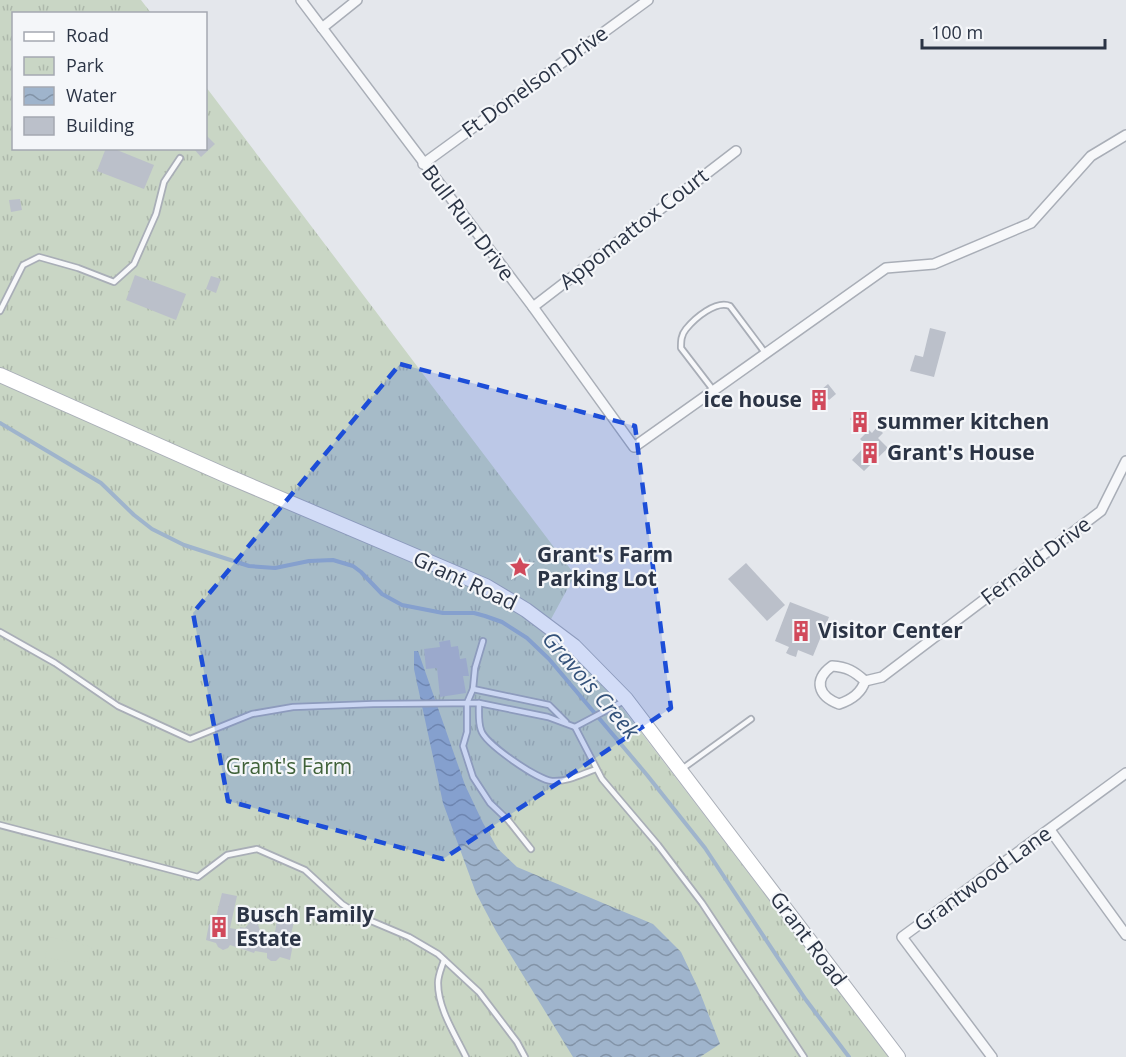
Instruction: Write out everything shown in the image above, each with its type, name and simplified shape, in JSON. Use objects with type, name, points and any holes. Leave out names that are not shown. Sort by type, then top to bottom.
[{"type":"street","name":"Bull Run Drive","points":[[301,0],[533,307],[634,447],[714,391]]},
{"type":"street","points":[[322,28],[357,0]]},
{"type":"street","name":"Ft Donelson Drive","points":[[423,164],[648,0]]},
{"type":"street","points":[[714,391],[886,268],[934,264],[1031,223],[1091,156],[1126,135]]},
{"type":"street","name":"Appomattox Court","points":[[533,307],[736,151]]},
{"type":"street","name":"Grant Road","points":[[0,375],[280,499],[486,586],[526,610],[574,645],[627,699],[898,1057]]},
{"type":"street","name":"Fernald Drive","points":[[865,681],[882,677],[1101,511],[1126,461]]},
{"type":"street","name":"Fernald Drive","points":[[832,666],[845,667],[854,671],[865,681],[859,693],[839,704],[826,699],[821,690],[820,681],[825,671],[832,666]]},
{"type":"street","name":"Grantwood Lane","points":[[992,1057],[902,937],[1126,773]]},
{"type":"street","points":[[1050,830],[1126,935]]},
{"type":"lane","points":[[0,311],[22,266],[39,257],[78,268],[114,282],[134,264],[156,214],[164,182],[180,158]]},
{"type":"lane","points":[[714,391],[681,348],[681,339],[685,330],[701,316],[723,303],[730,306],[766,354]]},
{"type":"lane","points":[[0,632],[55,663],[118,706],[190,739],[252,714],[293,707],[373,704],[479,702],[548,717],[575,727],[602,779],[658,845],[702,903],[804,1057]]},
{"type":"lane","points":[[483,641],[475,668],[473,689],[467,703],[468,732],[463,746],[473,777],[490,803],[508,820],[531,849]]},
{"type":"lane","points":[[473,689],[549,705],[568,724]]},
{"type":"lane","points":[[575,727],[627,699]]},
{"type":"lane","points":[[479,702],[481,732],[486,740],[548,781],[562,781],[596,769]]},
{"type":"lane","points":[[680,771],[752,719]]},
{"type":"lane","points":[[0,825],[198,877],[227,855],[257,849],[305,870],[342,904],[364,918],[410,937],[444,960],[479,992],[517,1042],[525,1057]]},
{"type":"lane","points":[[444,960],[437,981],[439,997],[446,1017],[466,1057]]},
{"type":"highlighted area","points":[[400,364],[635,426],[671,708],[443,859],[228,801],[193,613]]},
{"type":"green space","name":"Grant's Farm","points":[[0,0],[141,0],[150,12],[12,12],[12,150],[207,150],[207,88],[575,575],[544,632],[589,669],[608,689],[889,1057],[0,1057]]},
{"type":"green space","points":[[50,937],[92,947],[88,966],[45,957]]},
{"type":"water","points":[[414,651],[418,651],[465,785],[498,849],[517,867],[653,924],[681,952],[720,1044],[700,1057],[573,1057],[496,931],[476,893],[443,803],[414,669]]},
{"type":"building","points":[[207,136],[215,144],[201,157],[195,150],[207,150]]},
{"type":"building","points":[[105,150],[117,150],[154,165],[144,189],[97,171]]},
{"type":"building","points":[[20,199],[22,210],[11,212],[9,200]]},
{"type":"building","points":[[135,275],[186,294],[176,320],[126,300]]},
{"type":"building","points":[[211,276],[221,279],[216,293],[206,289]]},
{"type":"building","points":[[930,328],[946,332],[934,377],[910,371],[915,355],[923,357]]},
{"type":"building","points":[[828,384],[836,394],[829,400],[821,390]]},
{"type":"building","name":"ice house","points":[[819,392],[827,402],[818,409],[810,399]]},
{"type":"building","name":"summer kitchen","points":[[857,412],[869,425],[862,431],[850,419]]},
{"type":"building","name":"Grant's House","points":[[877,427],[883,433],[878,438],[888,448],[864,471],[852,460],[866,445],[860,439],[869,430],[872,433]]},
{"type":"building","points":[[746,563],[785,605],[767,621],[728,579]]},
{"type":"building","name":"Visitor Center","points":[[790,602],[829,617],[813,656],[798,650],[796,657],[790,655],[786,653],[789,647],[775,641]]},
{"type":"building","points":[[450,640],[451,647],[458,646],[460,659],[466,658],[469,676],[463,676],[466,693],[440,697],[437,668],[426,669],[424,649],[440,647],[439,642]]},
{"type":"building","name":"Busch Family Estate","points":[[222,893],[237,896],[230,928],[240,930],[240,927],[245,928],[250,922],[251,914],[260,916],[258,924],[260,931],[264,932],[263,936],[274,938],[279,909],[296,913],[289,943],[293,944],[290,960],[280,957],[276,961],[271,961],[267,958],[267,953],[255,951],[254,953],[230,945],[223,950],[216,943],[206,940],[209,924],[214,925]]},
{"type":"waterway","name":"Gravois Creek","points":[[0,423],[101,483],[152,529],[184,545],[249,566],[275,568],[309,561],[333,560],[353,566],[382,594],[402,605],[443,613],[474,613],[502,622],[527,638],[549,659],[705,848],[806,1000],[849,1057]]},
{"type":"place","name":"ice house","points":[[819,400]]},
{"type":"place","name":"summer kitchen","points":[[860,422]]},
{"type":"place","name":"Grant's House","points":[[870,453]]},
{"type":"place","name":"Grant's Farm Parking Lot","points":[[520,567]]},
{"type":"place","name":"Visitor Center","points":[[801,631]]},
{"type":"place","name":"Busch Family Estate","points":[[219,927]]}]
